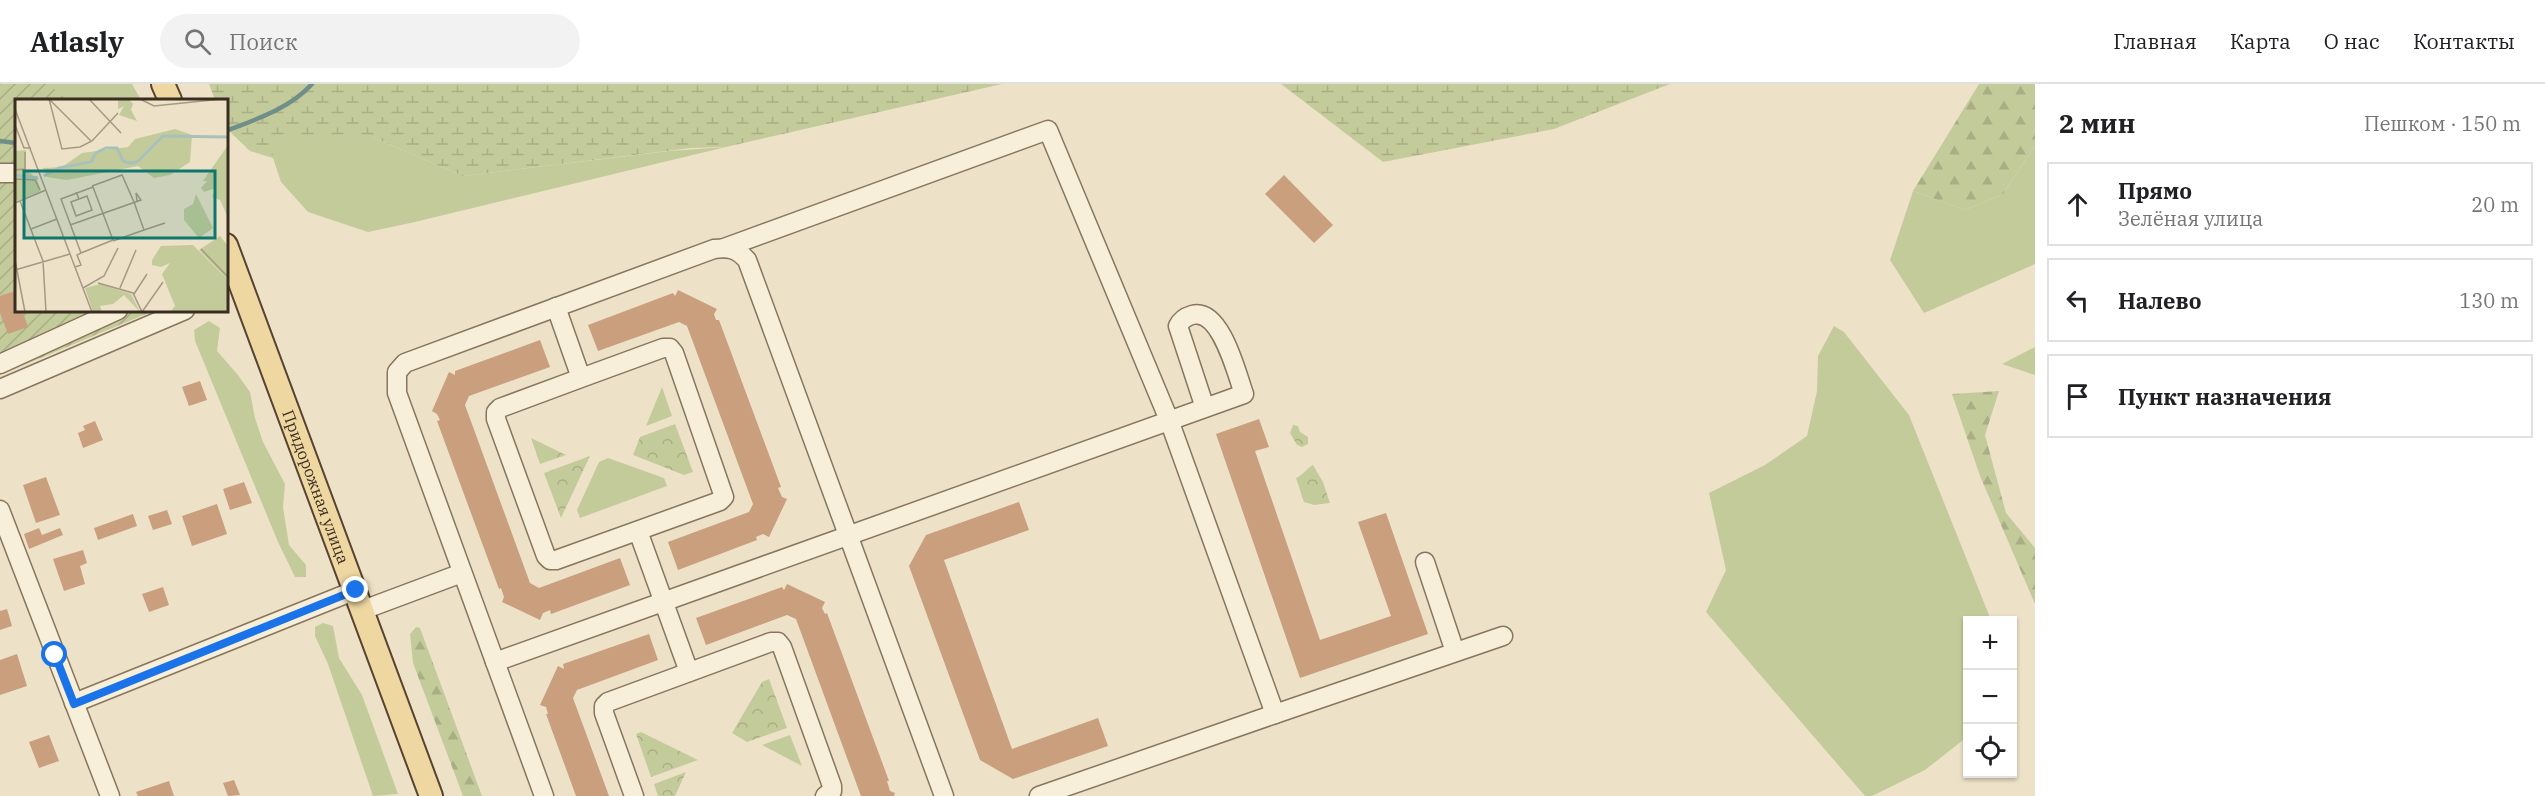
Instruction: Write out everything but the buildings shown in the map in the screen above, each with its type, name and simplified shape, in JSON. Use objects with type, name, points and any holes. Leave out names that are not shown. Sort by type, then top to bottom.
[{"type":"main road","points":[[164,84],[170,99]]},
{"type":"main road","name":"Придорожная улица","points":[[229,256],[235,290],[360,600],[431,796]]},
{"type":"street","points":[[724,248],[1048,130],[1170,420],[1275,714]]},
{"type":"street","points":[[544,796],[396,393],[397,372],[405,363],[714,249],[724,248],[738,250],[747,260],[944,796]]},
{"type":"street","points":[[556,307],[581,378]]},
{"type":"street","points":[[0,364],[114,312]]},
{"type":"street","points":[[0,389],[181,312]]},
{"type":"street","points":[[495,662],[848,534],[1205,408],[1244,394],[1224,337],[1204,316],[1194,314],[1180,321],[1179,333],[1205,408]]},
{"type":"street","points":[[663,348],[670,348],[674,353],[724,497],[720,501],[638,531],[556,560],[550,560],[546,556],[496,419],[496,412],[500,408],[581,378],[663,348]]},
{"type":"street","points":[[0,510],[110,796]]},
{"type":"street","points":[[638,531],[689,672]]},
{"type":"street","points":[[1425,562],[1455,652]]},
{"type":"street","points":[[74,704],[360,600],[462,573]]},
{"type":"street","points":[[1039,796],[1503,636]]},
{"type":"street","points":[[634,796],[604,713],[604,706],[608,702],[771,642],[778,642],[782,647],[832,786],[832,791],[825,796]]},
{"type":"green space","points":[[0,84],[132,84],[140,99],[15,99]]},
{"type":"green space","points":[[0,84],[49,84],[66,99],[15,99],[15,312],[151,312],[0,375]]},
{"type":"green space","points":[[209,84],[1002,84],[726,147],[691,148],[463,176],[372,137],[274,137],[273,158],[250,151],[228,130],[228,99],[215,99]]},
{"type":"green space","points":[[1281,84],[1670,84],[1554,129],[1383,162]]},
{"type":"green space","points":[[1979,84],[2035,84],[2035,146],[2003,194],[1965,210],[1913,191]]},
{"type":"green space","points":[[273,137],[372,137],[463,176],[669,151],[726,147],[368,232],[308,212],[281,182],[273,158]]},
{"type":"green space","points":[[2035,146],[2035,264],[1924,313],[1890,260],[1913,191],[1965,210],[2003,194]]},
{"type":"green space","points":[[209,321],[220,328],[217,351],[250,392],[263,442],[285,484],[283,507],[289,545],[306,565],[306,577],[295,577],[278,542],[195,341],[194,330]]},
{"type":"green space","points":[[1834,326],[1844,332],[1909,415],[1989,616],[1963,616],[1963,740],[1925,770],[1872,796],[1865,796],[1706,612],[1726,570],[1709,493],[1765,465],[1807,436],[1817,391],[1818,356]]},
{"type":"green space","points":[[2035,347],[2035,375],[2002,364]]},
{"type":"green space","points":[[662,387],[672,416],[646,426]]},
{"type":"green space","points":[[1999,391],[1985,435],[2006,513],[2035,548],[2035,604],[1980,476],[1952,394]]},
{"type":"green space","points":[[675,424],[693,472],[684,475],[633,455],[640,437]]},
{"type":"green space","points":[[1293,425],[1298,426],[1300,432],[1308,437],[1308,444],[1302,447],[1297,445],[1290,433]]},
{"type":"green space","points":[[531,438],[566,455],[540,464]]},
{"type":"green space","points":[[590,456],[561,518],[544,473]]},
{"type":"green space","points":[[608,458],[664,478],[667,486],[580,518],[577,510],[599,462]]},
{"type":"green space","points":[[1313,465],[1323,482],[1330,503],[1314,505],[1304,502],[1296,478]]},
{"type":"green space","points":[[323,623],[333,626],[339,658],[362,695],[398,794],[373,796],[328,664],[315,636],[315,627]]},
{"type":"green space","points":[[416,627],[420,628],[482,796],[463,796],[413,663],[410,634]]},
{"type":"green space","points":[[769,679],[787,728],[747,742],[732,733],[762,682]]},
{"type":"green space","points":[[641,732],[698,760],[651,777],[636,734]]},
{"type":"green space","points":[[790,735],[802,766],[762,745]]},
{"type":"green space","points":[[686,772],[675,796],[658,796],[654,784]]},
{"type":"waterway","points":[[228,130],[283,107],[312,84]]},
{"type":"waterway","points":[[0,141],[15,143]]},
{"type":"route","points":[[55,655],[74,704],[356,590]]}]
